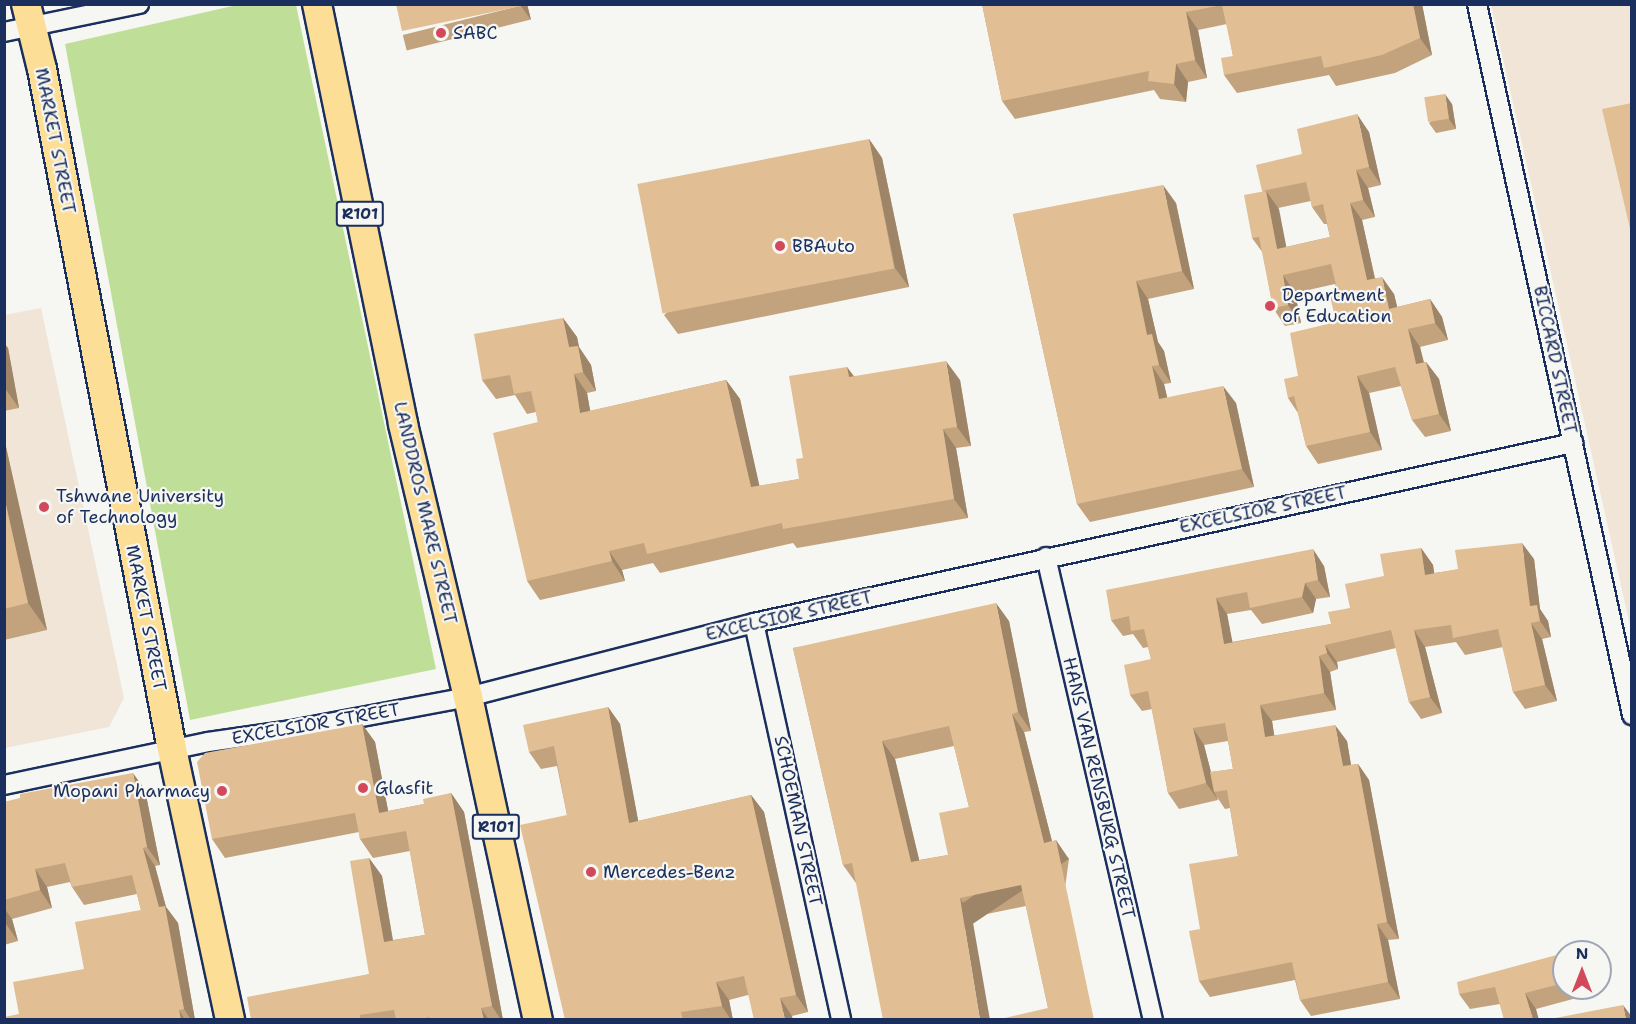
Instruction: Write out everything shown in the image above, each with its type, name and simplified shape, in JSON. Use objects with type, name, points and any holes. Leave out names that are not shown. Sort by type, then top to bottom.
[{"type":"main road","name":"LANDDROS MARE STREET","points":[[317,4],[403,424],[468,697],[538,1020]]},
{"type":"main road","name":"MARKET STREET","points":[[21,21],[230,1020]]},
{"type":"street","points":[[21,21],[139,4]]},
{"type":"street","name":"BICCARD STREET","points":[[1477,4],[1632,715]]},
{"type":"street","name":"EXCELSIOR STREET","points":[[4,786],[172,748],[468,697],[754,623],[1573,443]]},
{"type":"street","name":"HANS VAN RENSBURG STREET","points":[[1046,557],[1153,1020]]},
{"type":"street","name":"SCHOEMAN STREET","points":[[754,623],[841,1020]]},
{"type":"shaded area","points":[[1491,5],[1631,5],[1631,630]]},
{"type":"shaded area","name":"Tshwane University of Technology","points":[[41,308],[124,698],[109,727],[5,748],[4,315]]},
{"type":"green space","points":[[237,5],[296,5],[436,669],[190,720],[65,44]]},
{"type":"building","points":[[396,4],[520,4],[521,6],[402,31]]},
{"type":"building","points":[[982,4],[1413,4],[1420,38],[1382,55],[1324,68],[1321,56],[1224,75],[1221,58],[1233,56],[1222,5],[1186,12],[1195,60],[1176,64],[1174,84],[1148,81],[1149,71],[1002,101]]},
{"type":"building","points":[[1445,94],[1449,119],[1428,122],[1424,97]]},
{"type":"building","points":[[1632,103],[1632,237],[1602,109]]},
{"type":"building","points":[[1357,114],[1369,167],[1356,170],[1363,200],[1350,203],[1367,280],[1382,277],[1389,309],[1430,299],[1435,323],[1408,329],[1416,364],[1426,362],[1439,414],[1412,420],[1395,367],[1357,376],[1370,432],[1306,446],[1294,396],[1288,398],[1284,379],[1298,376],[1290,333],[1336,322],[1330,296],[1338,294],[1331,264],[1283,275],[1288,305],[1273,308],[1259,237],[1252,238],[1244,195],[1266,191],[1277,249],[1330,237],[1323,204],[1312,207],[1306,182],[1262,191],[1256,165],[1302,154],[1297,129]]},
{"type":"building","name":"BBAuto","points":[[869,139],[894,269],[663,314],[637,184]]},
{"type":"building","points":[[1163,185],[1182,271],[1136,281],[1147,335],[1152,334],[1159,365],[1152,366],[1159,399],[1223,386],[1242,469],[1077,504],[1013,214]]},
{"type":"building","points":[[563,318],[569,347],[578,346],[583,372],[574,374],[580,413],[726,380],[751,487],[799,479],[796,459],[803,458],[789,376],[847,367],[849,377],[946,361],[957,427],[943,429],[954,499],[783,529],[782,523],[647,554],[644,543],[609,551],[612,561],[527,581],[493,433],[538,422],[531,391],[514,394],[510,375],[482,380],[474,334]]},
{"type":"building","points":[[4,496],[28,603],[4,609]]},
{"type":"building","points":[[1522,543],[1530,606],[1537,605],[1540,621],[1531,623],[1545,685],[1513,692],[1498,629],[1453,638],[1451,625],[1414,630],[1430,697],[1409,702],[1391,630],[1325,645],[1327,653],[1319,656],[1324,693],[1260,705],[1265,737],[1335,725],[1343,766],[1358,764],[1387,922],[1377,924],[1388,982],[1300,1000],[1292,962],[1199,981],[1189,931],[1200,929],[1189,864],[1238,856],[1227,790],[1214,792],[1210,772],[1233,769],[1225,723],[1193,728],[1206,783],[1168,793],[1148,691],[1130,695],[1124,665],[1151,659],[1144,629],[1131,631],[1129,616],[1111,620],[1106,590],[1313,549],[1318,580],[1305,583],[1302,597],[1250,608],[1247,592],[1216,598],[1224,644],[1331,624],[1328,612],[1350,608],[1345,584],[1384,576],[1380,554],[1421,548],[1425,575],[1458,569],[1455,550]]},
{"type":"building","points":[[996,603],[1018,712],[1012,714],[1044,843],[1056,840],[1094,1020],[996,1020],[1048,1008],[1021,885],[960,898],[980,1020],[883,1020],[852,863],[843,865],[793,648]],"holes":[[[949,726],[969,807],[939,813],[948,855],[911,862],[882,741]]]},
{"type":"building","points":[[608,707],[629,823],[751,795],[796,995],[780,998],[785,1020],[754,1020],[744,976],[716,982],[722,1006],[681,1012],[683,1020],[565,1020],[520,825],[567,815],[554,746],[529,752],[523,725]]},
{"type":"building","points":[[362,724],[379,813],[424,804],[423,799],[451,793],[492,1006],[481,1008],[484,1020],[430,1020],[429,1017],[417,1020],[396,1020],[394,1010],[360,1015],[360,1020],[251,1020],[247,997],[369,974],[350,861],[369,858],[384,942],[425,935],[406,831],[360,839],[355,813],[212,839],[197,762],[205,753]]},
{"type":"building","points":[[133,773],[147,847],[143,848],[159,907],[165,906],[184,1009],[179,1010],[181,1020],[4,1020],[4,1017],[19,1014],[13,982],[84,969],[75,922],[141,910],[132,875],[72,887],[65,863],[35,869],[40,890],[4,900],[4,802],[20,798],[20,794]]},
{"type":"building","points":[[1552,956],[1552,986],[1525,993],[1533,1020],[1504,1020],[1495,987],[1459,994],[1457,982]]},
{"type":"building","points":[[1623,1005],[1626,1020],[1545,1020]]},
{"type":"place","name":"SABC","points":[[441,33]]},
{"type":"place","name":"BBAuto","points":[[780,246]]},
{"type":"place","name":"Department of Education","points":[[1270,306]]},
{"type":"place","name":"Tshwane University of Technology","points":[[44,507]]},
{"type":"place","name":"Glasfit","points":[[363,788]]},
{"type":"place","name":"Mopani Pharmacy","points":[[222,791]]},
{"type":"place","name":"Mercedes-Benz","points":[[591,872]]}]
